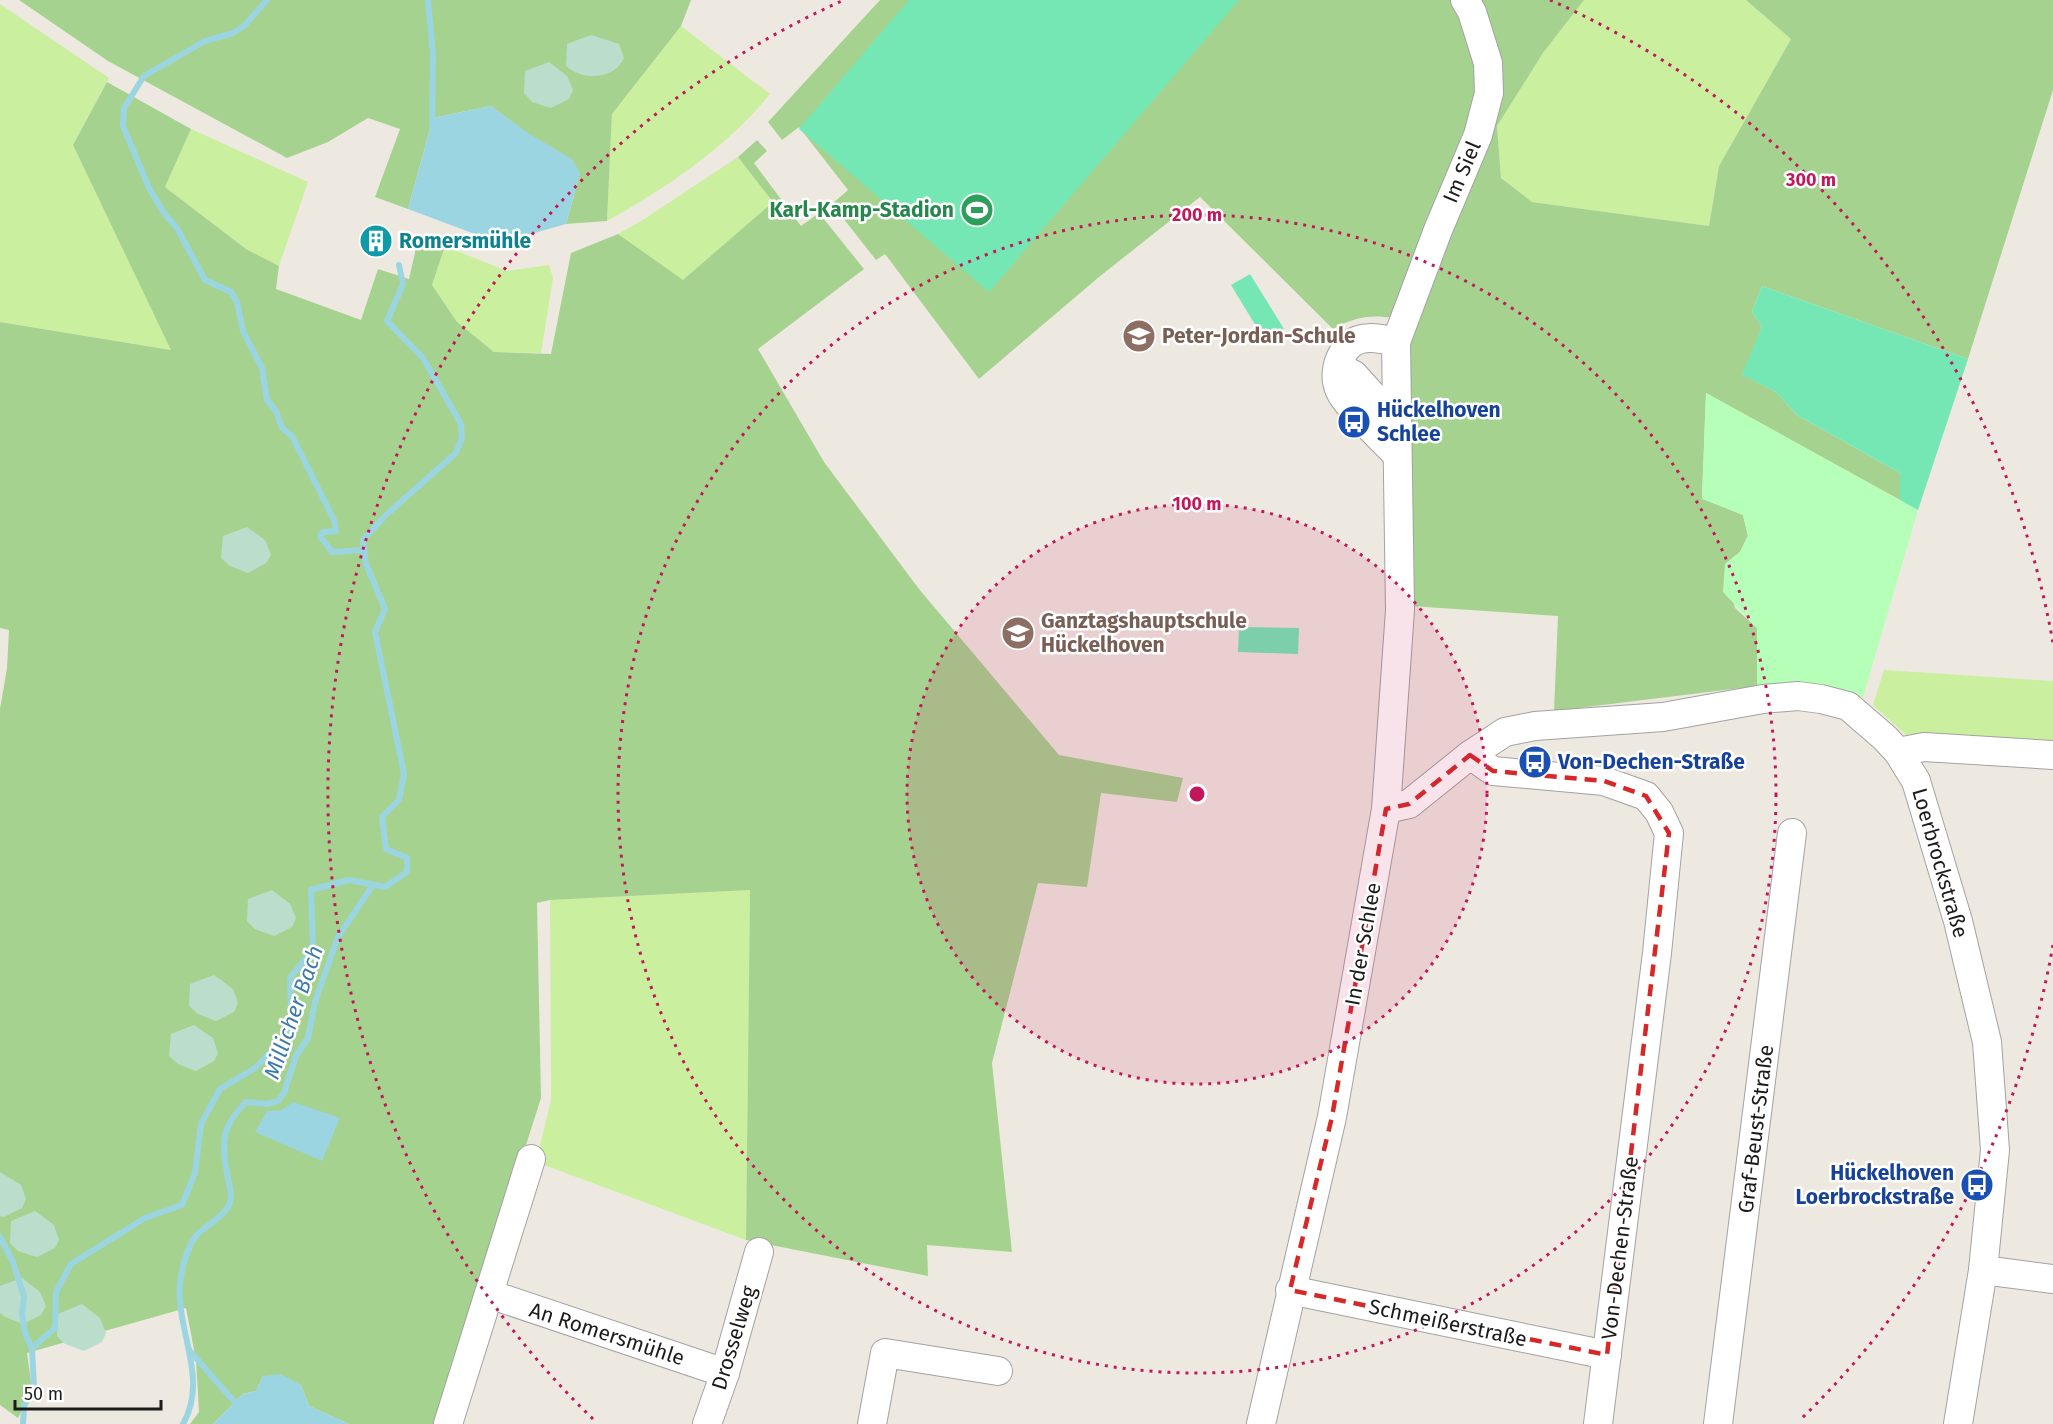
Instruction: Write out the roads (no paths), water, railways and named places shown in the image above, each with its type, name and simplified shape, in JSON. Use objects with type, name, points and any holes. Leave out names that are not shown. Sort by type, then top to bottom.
[{"type":"street","name":"Im Siel","points":[[1396,342],[1438,230],[1478,135],[1489,93],[1488,63],[1472,12],[1465,0]]},
{"type":"street","points":[[1396,342],[1366,338],[1349,345],[1338,367],[1336,377],[1340,391],[1397,455]]},
{"type":"street","name":"In der Schlee","points":[[1261,1424],[1290,1290],[1332,1117],[1386,809],[1400,610],[1396,342]]},
{"type":"street","points":[[1338,367],[1354,375],[1397,423]]},
{"type":"street","name":"Loerbrockstraße","points":[[1386,809],[1408,804],[1470,755],[1505,732],[1535,726],[1663,717],[1763,699],[1798,696],[1848,706],[1898,752],[1916,782],[1938,850],[1958,921],[1987,1042],[1995,1150],[1983,1270],[1958,1424]]},
{"type":"street","points":[[1898,752],[1924,747],[2053,755]]},
{"type":"street","name":"Von-Dechen-Straße","points":[[1470,755],[1493,771],[1604,781],[1646,796],[1659,812],[1669,833],[1657,953],[1598,1424]]},
{"type":"street","name":"Graf-Beust-Straße","points":[[1718,1424],[1792,833]]},
{"type":"street","points":[[448,1424],[531,1159]]},
{"type":"street","name":"Drosselweg","points":[[707,1424],[725,1373],[759,1252]]},
{"type":"street","points":[[1983,1270],[2053,1279]]},
{"type":"street","name":"Schmeißerstraße","points":[[1290,1290],[1606,1356]]},
{"type":"street","name":"An Romersmühle","points":[[489,1294],[725,1373]]},
{"type":"street","points":[[872,1424],[885,1353],[998,1371]]},
{"type":"water","points":[[491,106],[528,133],[572,159],[580,173],[566,224],[499,243],[408,209],[433,118]]},
{"type":"water","points":[[293,1102],[340,1118],[322,1161],[255,1132],[267,1111],[282,1110]]},
{"type":"water","points":[[280,1374],[301,1385],[309,1406],[349,1424],[213,1424],[243,1394],[256,1391],[263,1376]]},
{"type":"waterway","name":"Millicher Bach","points":[[267,0],[244,26],[233,33],[205,41],[144,76],[124,108],[123,126],[149,188],[164,213],[177,228],[205,280],[231,292],[237,302],[243,331],[262,368],[267,400],[276,411],[282,428],[292,436],[334,520],[336,531],[323,532],[320,536],[332,552],[363,550]]},
{"type":"waterway","name":"Millicher Bach","points":[[428,0],[433,55],[432,125]]},
{"type":"waterway","name":"Millicher Bach","points":[[23,1424],[24,1406],[34,1388],[32,1348],[55,1328],[56,1292],[71,1264],[145,1218],[182,1205],[195,1173],[201,1124],[220,1089],[255,1068],[292,1030],[290,978],[313,949],[311,890],[349,880],[385,887],[407,872],[407,858],[386,849],[382,817],[399,800],[404,774],[375,632],[385,609],[366,564],[363,540],[386,515],[456,453],[462,438],[461,424],[423,358],[387,321],[403,284],[399,265]]},
{"type":"waterway","name":"Millicher Bach","points":[[183,1424],[190,1407],[193,1390],[190,1355],[182,1319],[180,1284],[185,1259],[196,1236],[222,1214],[230,1203],[231,1193],[224,1152],[225,1134],[232,1119],[246,1102],[267,1104],[278,1101],[284,1093],[296,1056],[308,1038],[315,1002],[338,937],[373,885]]},
{"type":"waterway","points":[[0,1237],[12,1260],[24,1296],[22,1314],[25,1333],[32,1348]]},
{"type":"waterway","points":[[190,1351],[238,1406]]},
{"type":"place","name":"Karl-Kamp-Stadion","points":[[977,210]]},
{"type":"place","name":"Romersmühle","points":[[376,241]]},
{"type":"place","name":"Peter-Jordan-Schule","points":[[1139,336]]},
{"type":"place","name":"Hückelhoven Schlee","points":[[1354,422]]},
{"type":"place","name":"Ganztagshauptschule Hückelhoven","points":[[1018,633]]},
{"type":"place","name":"Von-Dechen-Straße","points":[[1535,762]]},
{"type":"place","name":"Hückelhoven Loerbrockstraße","points":[[1977,1185]]}]
